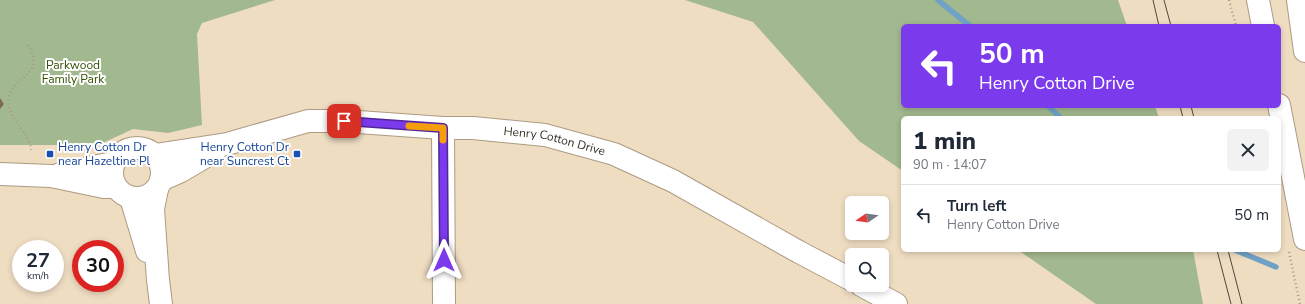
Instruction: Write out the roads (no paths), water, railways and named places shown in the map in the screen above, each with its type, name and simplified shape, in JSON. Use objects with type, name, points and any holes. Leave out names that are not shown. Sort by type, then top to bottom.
[{"type":"main road","points":[[1258,0],[1264,24]]},
{"type":"main road","points":[[1298,0],[1305,51]]},
{"type":"main road","points":[[1280,108],[1305,239]]},
{"type":"main road","name":"Henry Cotton Drive","points":[[154,155],[227,144],[308,121],[344,121],[443,128],[473,128],[545,135],[614,154],[673,181],[793,249],[845,276]]},
{"type":"main road","points":[[443,128],[444,304]]},
{"type":"main road","name":"Henry Cotton Drive","points":[[159,184],[227,144]]},
{"type":"main road","points":[[158,280],[141,234],[123,192],[112,179],[111,171],[117,156],[132,148],[144,149],[154,155],[159,160],[161,166],[159,184],[153,209],[161,304]]},
{"type":"main road","points":[[51,176],[113,163]]},
{"type":"main road","points":[[0,174],[51,176],[104,187],[138,198],[152,194],[159,184]]},
{"type":"main road","points":[[874,292],[896,304]]},
{"type":"waterway","points":[[938,0],[968,24]]},
{"type":"waterway","points":[[1050,108],[1059,116]]},
{"type":"waterway","points":[[1240,252],[1276,267]]},
{"type":"tram line","points":[[1153,0],[1159,24]]},
{"type":"tram line","points":[[1164,0],[1170,24]]},
{"type":"tram line","points":[[1180,108],[1182,116]]},
{"type":"tram line","points":[[1192,108],[1194,116]]},
{"type":"tram line","points":[[1218,252],[1231,304]]},
{"type":"tram line","points":[[1229,252],[1242,304]]},
{"type":"place","name":"Henry Cotton Dr near Hazeltine Pl","points":[[50,154]]},
{"type":"place","name":"Henry Cotton Dr near Suncrest Ct","points":[[297,154]]},
{"type":"park label","name":"Parkwood Family Park","points":[[73,72]]}]
